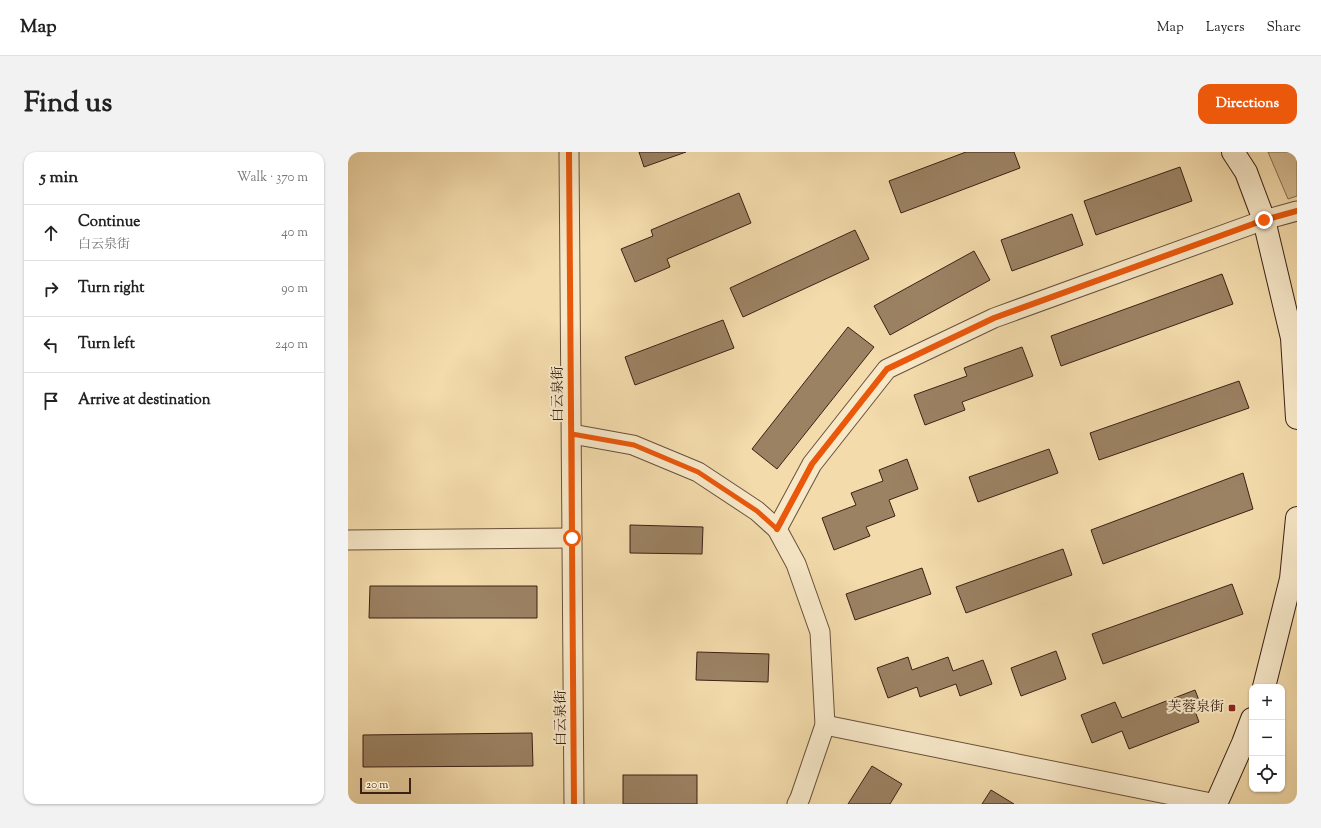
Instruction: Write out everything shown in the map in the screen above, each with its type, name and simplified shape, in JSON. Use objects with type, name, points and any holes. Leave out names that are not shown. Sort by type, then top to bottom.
[{"type":"street","name":"白云泉街","points":[[569,152],[574,804]]},
{"type":"street","points":[[1233,152],[1246,172],[1264,220],[1295,350],[1297,418]]},
{"type":"street","points":[[777,529],[812,464],[887,369],[994,318],[1264,220],[1297,211]]},
{"type":"street","points":[[572,434],[634,445],[698,472],[757,511],[777,529],[796,564],[820,632],[825,725],[797,804]]},
{"type":"street","points":[[1265,684],[1291,579],[1297,518]]},
{"type":"street","points":[[348,540],[572,538]]},
{"type":"street","points":[[825,725],[1216,804],[1243,743],[1251,720]]},
{"type":"shaded area","points":[[1268,152],[1297,152],[1297,196],[1288,199]]},
{"type":"building","points":[[639,152],[686,152],[644,167]]},
{"type":"building","points":[[966,152],[1014,152],[1020,168],[901,213],[889,181]]},
{"type":"building","points":[[1180,167],[1192,201],[1096,235],[1084,201]]},
{"type":"building","points":[[739,193],[751,223],[667,259],[670,267],[635,282],[621,249],[653,236],[651,230]]},
{"type":"building","points":[[1072,214],[1083,245],[1012,271],[1001,240]]},
{"type":"building","points":[[855,230],[869,259],[743,317],[730,288]]},
{"type":"building","points":[[974,251],[990,280],[890,335],[874,306]]},
{"type":"building","points":[[1222,274],[1233,304],[1061,366],[1051,336]]},
{"type":"building","points":[[723,320],[734,348],[635,385],[625,357]]},
{"type":"building","points":[[848,327],[874,347],[777,469],[752,449]]},
{"type":"building","points":[[1022,347],[1033,376],[962,402],[965,410],[925,425],[914,395],[967,376],[964,368]]},
{"type":"building","points":[[1239,381],[1249,408],[1099,460],[1090,433]]},
{"type":"building","points":[[1049,449],[1058,473],[978,502],[969,477]]},
{"type":"building","points":[[907,459],[918,489],[889,500],[895,516],[866,527],[870,536],[834,550],[822,518],[856,505],[851,493],[883,481],[879,470]]},
{"type":"building","points":[[1243,473],[1253,509],[1103,564],[1091,530]]},
{"type":"building","points":[[630,525],[703,527],[702,554],[630,553]]},
{"type":"building","points":[[1063,549],[1072,575],[966,613],[956,587]]},
{"type":"building","points":[[922,568],[931,594],[855,620],[846,594]]},
{"type":"building","points":[[1232,584],[1243,614],[1103,664],[1092,634]]},
{"type":"building","points":[[370,586],[537,586],[537,618],[369,618]]},
{"type":"building","points":[[1056,651],[1066,679],[1021,696],[1011,668]]},
{"type":"building","points":[[697,652],[769,654],[768,682],[696,680]]},
{"type":"building","points":[[908,657],[912,670],[948,657],[953,671],[983,660],[992,684],[960,696],[956,684],[920,697],[917,687],[888,698],[877,668]]},
{"type":"building","points":[[1195,690],[1202,708],[1195,711],[1199,722],[1129,749],[1122,731],[1092,743],[1081,715],[1115,702],[1122,718]]},
{"type":"building","points":[[532,733],[533,766],[363,767],[363,735]]},
{"type":"building","points":[[872,766],[902,784],[890,804],[848,804]]},
{"type":"building","points":[[623,775],[697,775],[697,804],[623,804]]},
{"type":"building","points":[[991,790],[1014,804],[982,804]]},
{"type":"cycle path","points":[[569,152],[574,804]]},
{"type":"cycle path","points":[[777,529],[812,464],[887,369],[994,318],[1264,220],[1297,211]]},
{"type":"place","name":"芙蓉泉街","points":[[1232,708]]},
{"type":"route","points":[[572,538],[572,434],[634,445],[698,472],[757,511],[777,529],[812,464],[887,369],[994,318],[1264,220]]}]
